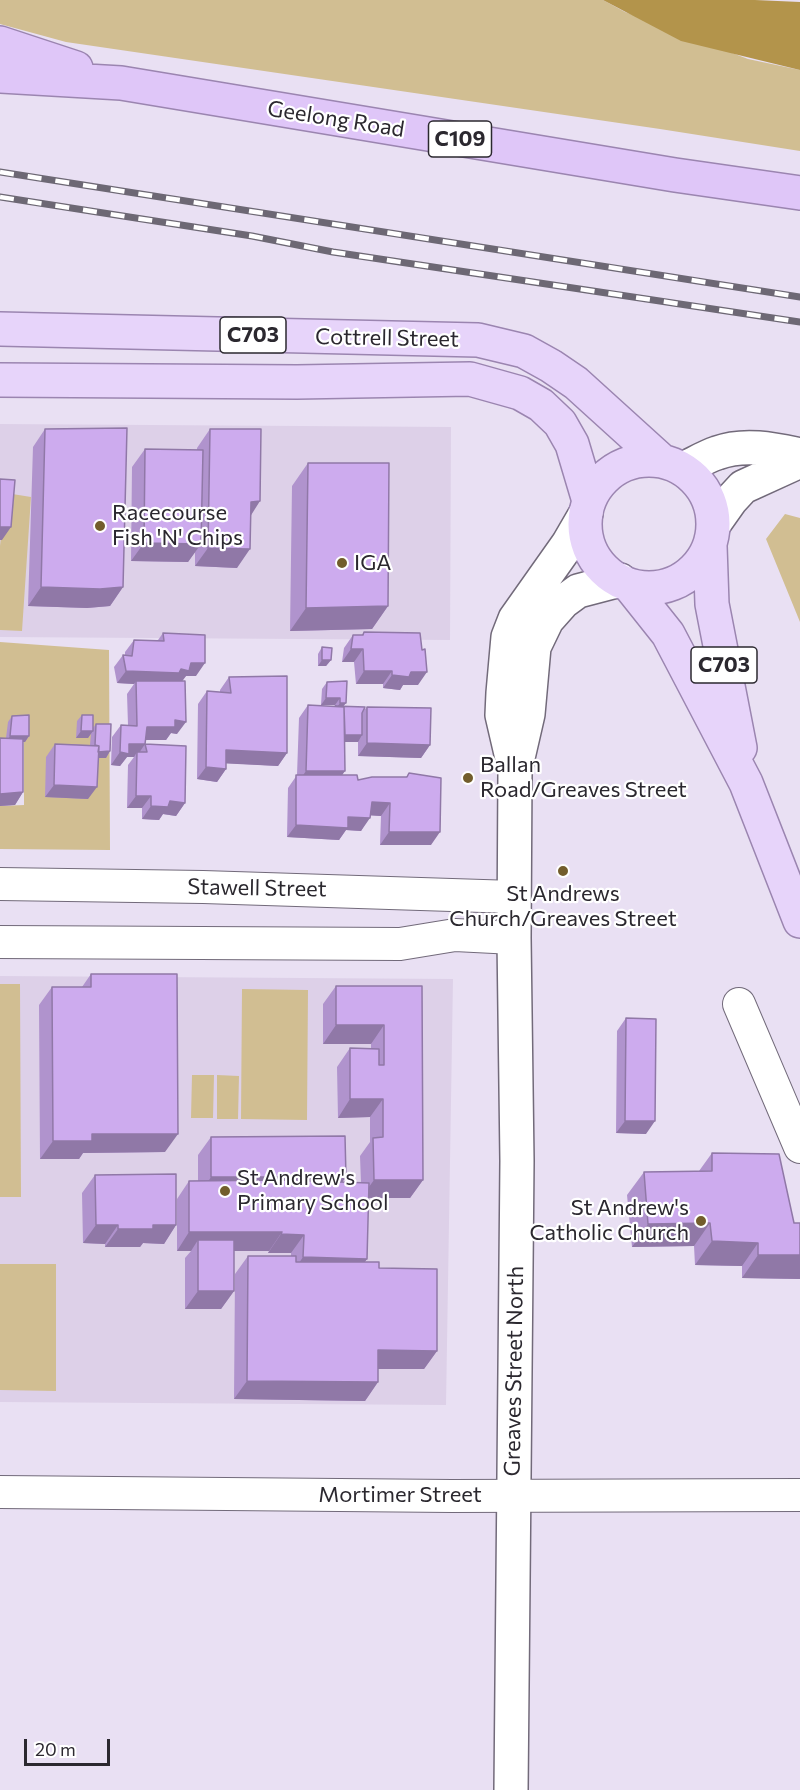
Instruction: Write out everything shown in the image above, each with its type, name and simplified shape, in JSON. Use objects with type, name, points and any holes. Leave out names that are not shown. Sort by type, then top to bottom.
[{"type":"highway","name":"Geelong Road","points":[[0,43],[121,83]]},
{"type":"highway","name":"Geelong Road","points":[[0,76],[121,83],[675,175],[800,193]]},
{"type":"main road","name":"Cottrell Street","points":[[0,329],[478,340],[524,351],[550,366],[576,383],[672,465]]},
{"type":"main road","points":[[222,334],[282,362],[297,382]]},
{"type":"main road","name":"Cottrell Street","points":[[0,380],[297,382],[471,379],[520,393],[541,405],[560,423],[572,444],[587,507]]},
{"type":"main road","points":[[587,507],[601,482],[619,467],[640,460],[672,465]]},
{"type":"main road","name":"C703","points":[[672,465],[701,486],[711,506],[712,604],[747,783]]},
{"type":"main road","name":"C703","points":[[587,507],[586,536],[594,557],[609,574],[625,582],[668,634],[747,783],[800,921]]},
{"type":"main road","points":[[625,582],[649,588],[670,584],[690,574],[699,565],[712,535]]},
{"type":"street","points":[[672,465],[733,449],[763,448],[800,455]]},
{"type":"street","points":[[712,535],[730,500],[743,487],[800,461]]},
{"type":"street","name":"Greaves Street North","points":[[515,771],[502,715],[508,637],[515,619],[568,544],[587,507]]},
{"type":"street","name":"Greaves Street North","points":[[511,1790],[516,1172],[515,771],[528,714],[534,647],[547,620],[563,602],[578,591],[625,582]]},
{"type":"street","name":"Stawell Street","points":[[0,884],[203,887],[514,897]]},
{"type":"street","points":[[0,942],[400,944],[455,935],[514,938]]},
{"type":"street","points":[[739,1004],[800,1147]]},
{"type":"street","name":"Mortimer Street","points":[[0,1492],[512,1496],[800,1495]]},
{"type":"shaded area","points":[[0,0],[603,0],[625,12],[748,59],[800,70],[800,151],[66,42],[0,24]]},
{"type":"shaded area","points":[[603,0],[800,2],[800,70],[681,41]]},
{"type":"shaded area","points":[[0,424],[451,427],[450,640],[0,637]]},
{"type":"shaded area","points":[[6,493],[31,497],[22,631],[0,630],[0,546]]},
{"type":"shaded area","points":[[785,514],[800,518],[800,622],[766,539]]},
{"type":"shaded area","points":[[0,642],[109,650],[110,850],[0,849],[0,806],[24,805],[24,722],[5,751],[0,751]]},
{"type":"shaded area","name":"St Andrew's Primary School","points":[[0,976],[453,979],[446,1405],[0,1402]]},
{"type":"shaded area","points":[[0,984],[20,984],[21,1197],[0,1197]]},
{"type":"shaded area","points":[[242,989],[308,990],[307,1120],[241,1119]]},
{"type":"shaded area","points":[[192,1075],[214,1075],[213,1118],[191,1118]]},
{"type":"shaded area","points":[[217,1075],[239,1076],[238,1119],[217,1119]]},
{"type":"shaded area","points":[[0,1264],[56,1264],[56,1391],[0,1390]]},
{"type":"building","points":[[127,428],[123,587],[100,589],[41,587],[45,429]]},
{"type":"building","points":[[210,429],[261,429],[260,501],[251,502],[250,549],[208,548]]},
{"type":"building","points":[[145,449],[203,450],[201,544],[144,543]]},
{"type":"building","points":[[308,463],[389,463],[388,606],[306,608]]},
{"type":"building","points":[[0,479],[15,480],[11,527],[0,527]]},
{"type":"building","points":[[364,632],[420,633],[422,650],[425,649],[427,672],[411,672],[409,677],[392,675],[392,671],[364,671],[363,649],[351,649],[353,635],[363,635]]},
{"type":"building","points":[[163,633],[205,635],[205,663],[191,663],[189,671],[181,669],[179,673],[126,671],[123,655],[132,656],[134,640],[164,641]]},
{"type":"building","points":[[322,647],[332,648],[331,660],[322,660]]},
{"type":"building","points":[[287,676],[287,753],[226,750],[226,769],[206,767],[207,691],[231,693],[229,677]]},
{"type":"building","points":[[136,681],[185,681],[186,722],[175,720],[175,727],[147,727],[145,744],[129,744],[129,754],[120,752],[121,725],[137,726]]},
{"type":"building","points":[[347,681],[346,703],[340,703],[340,698],[326,698],[327,682]]},
{"type":"building","points":[[308,705],[344,707],[345,771],[306,771]]},
{"type":"building","points":[[335,706],[365,707],[362,713],[362,735],[345,735],[344,707]]},
{"type":"building","points":[[367,707],[431,708],[430,745],[367,743]]},
{"type":"building","points":[[29,715],[29,736],[10,736],[12,716]]},
{"type":"building","points":[[82,715],[93,715],[93,731],[81,731]]},
{"type":"building","points":[[96,724],[111,724],[110,751],[98,752],[99,746],[95,745]]},
{"type":"building","points":[[0,738],[23,739],[23,792],[0,794]]},
{"type":"building","points":[[55,744],[99,746],[97,787],[54,785]]},
{"type":"building","points":[[145,744],[186,746],[185,803],[170,801],[168,807],[151,806],[151,796],[136,796],[137,752],[147,752]]},
{"type":"building","points":[[409,773],[441,778],[440,832],[389,832],[390,803],[372,802],[370,818],[348,817],[348,828],[296,825],[296,775],[357,775],[358,780],[372,777],[407,777]]},
{"type":"building","points":[[91,974],[177,974],[178,1134],[92,1134],[92,1141],[53,1141],[52,987],[91,987]]},
{"type":"building","points":[[336,986],[422,986],[423,1180],[374,1180],[373,1138],[383,1137],[383,1099],[350,1099],[350,1048],[379,1049],[379,1065],[384,1065],[384,1025],[336,1025]]},
{"type":"building","name":"St Andrew's Catholic Church","points":[[626,1018],[656,1019],[655,1121],[625,1121]]},
{"type":"building","points":[[345,1136],[346,1177],[211,1177],[211,1137]]},
{"type":"building","points":[[712,1153],[779,1154],[794,1223],[800,1223],[800,1255],[758,1255],[758,1243],[712,1241],[710,1223],[648,1224],[644,1172],[712,1171]]},
{"type":"building","points":[[176,1174],[176,1225],[153,1225],[153,1229],[118,1229],[118,1225],[96,1225],[95,1175]]},
{"type":"building","points":[[283,1180],[369,1183],[367,1259],[303,1257],[304,1235],[281,1234],[282,1232],[189,1232],[189,1181]]},
{"type":"building","points":[[198,1240],[234,1240],[234,1291],[198,1291]]},
{"type":"building","points":[[248,1256],[296,1256],[296,1262],[379,1262],[379,1268],[437,1269],[437,1351],[378,1350],[378,1382],[247,1381]]},
{"type":"railway","points":[[0,172],[800,297]]},
{"type":"railway","points":[[0,197],[252,236],[333,252],[800,322]]},
{"type":"place","name":"Racecourse Fish 'N' Chips","points":[[100,526]]},
{"type":"place","name":"IGA","points":[[342,563]]},
{"type":"place","name":"Ballan Road/Greaves Street","points":[[468,778]]},
{"type":"place","name":"St Andrews Church/Greaves Street","points":[[563,871]]},
{"type":"place","name":"St Andrew's Primary School","points":[[225,1191]]},
{"type":"place","name":"St Andrew's Catholic Church","points":[[701,1221]]}]
